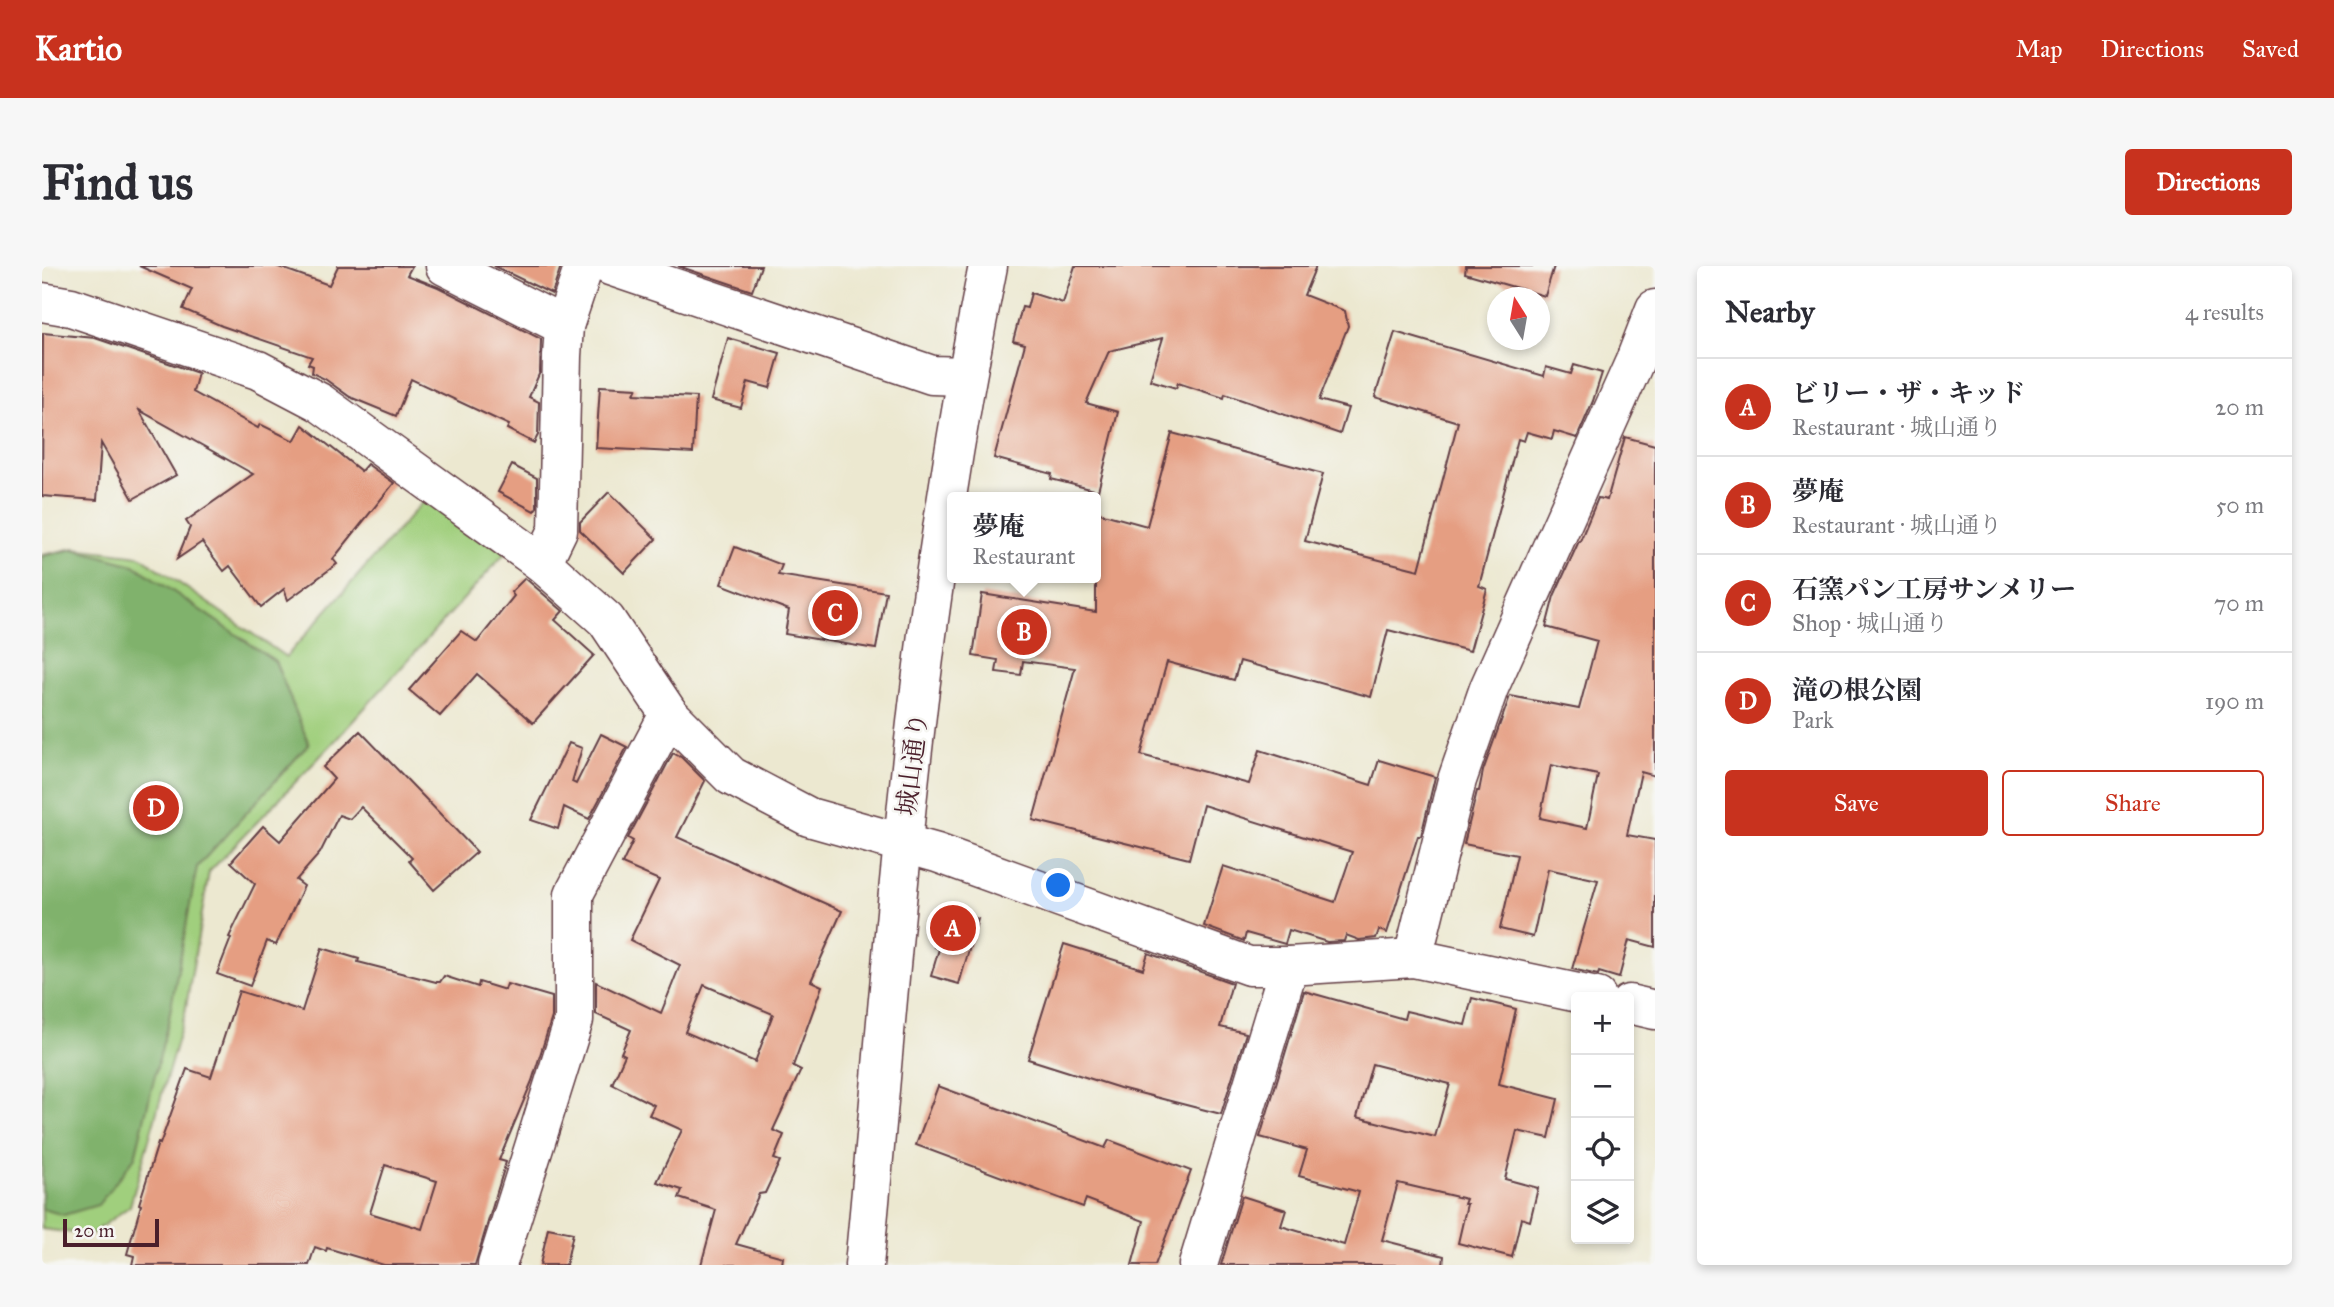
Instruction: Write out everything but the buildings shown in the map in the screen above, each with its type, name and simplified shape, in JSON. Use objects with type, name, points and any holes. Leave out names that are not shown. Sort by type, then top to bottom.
[{"type":"street","points":[[445,266],[564,326]]},
{"type":"street","points":[[542,562],[558,530],[564,326],[584,266]]},
{"type":"street","points":[[611,266],[932,375],[966,376]]},
{"type":"street","name":"城山通り","points":[[948,492],[966,376],[988,266]]},
{"type":"street","points":[[42,302],[71,307],[258,370],[319,402],[542,562],[607,620],[669,715],[730,776],[809,817],[937,853],[1249,966],[1413,958],[1573,992]]},
{"type":"street","points":[[1413,958],[1457,780],[1489,688],[1634,363],[1655,309]]},
{"type":"street","name":"城山通り","points":[[864,1265],[883,1083],[903,843],[947,499]]},
{"type":"street","points":[[497,1265],[574,1020],[574,894],[669,715]]},
{"type":"street","points":[[1198,1265],[1289,966]]},
{"type":"street","points":[[1634,1005],[1655,1010]]},
{"type":"green space","points":[[426,498],[508,550],[332,744],[209,872],[185,1013],[130,1206],[90,1235],[42,1229],[42,555],[74,548],[140,556],[286,657]]},
{"type":"green space","points":[[74,549],[134,565],[275,661],[309,744],[197,867],[169,1018],[135,1157],[98,1205],[64,1215],[42,1209],[42,556]]},
{"type":"place","name":"石窯パン工房サンメリー","points":[[835,613]]},
{"type":"place","name":"夢庵","points":[[1024,632]]},
{"type":"place","name":"滝の根公園","points":[[156,808]]},
{"type":"place","name":"ビリー・ザ・キッド","points":[[953,928]]}]
